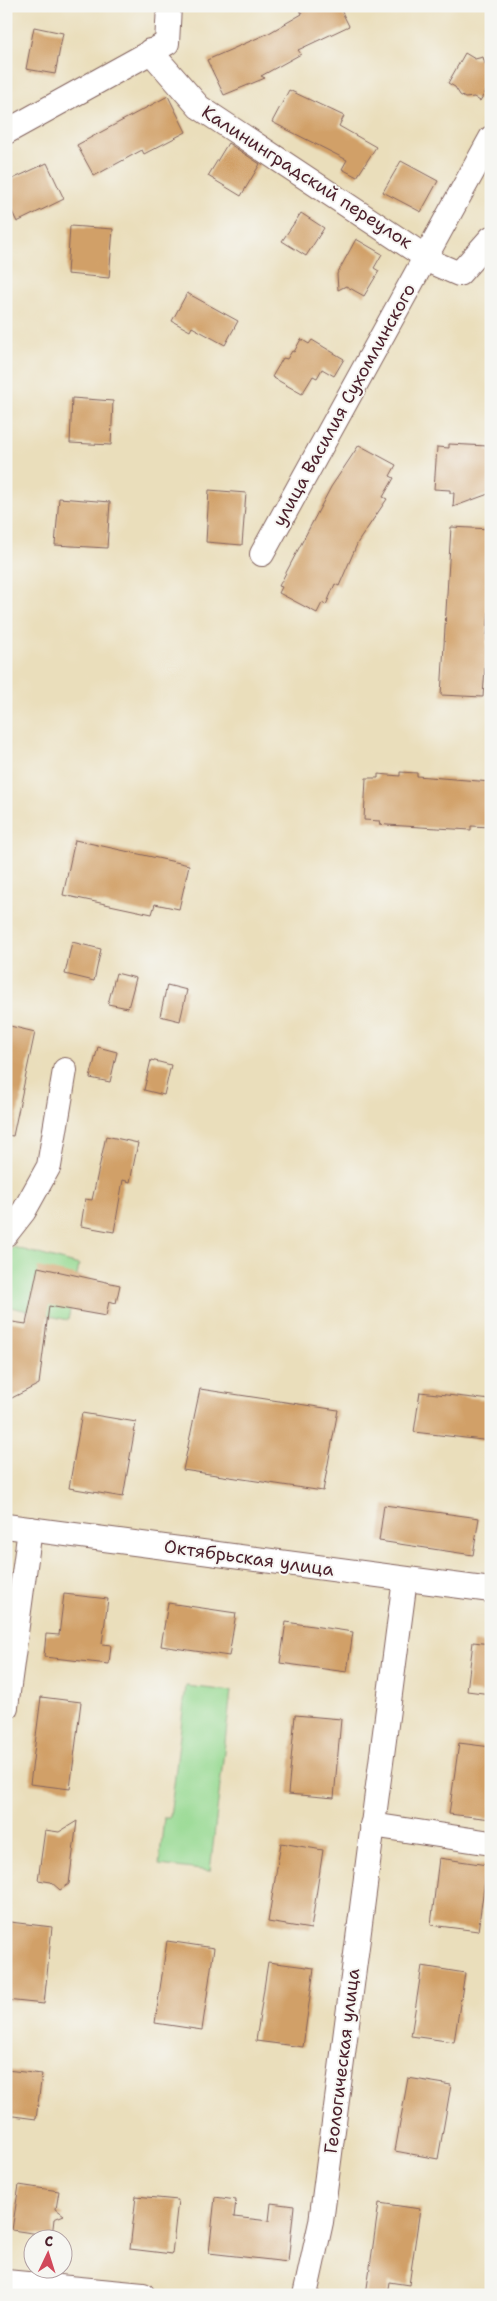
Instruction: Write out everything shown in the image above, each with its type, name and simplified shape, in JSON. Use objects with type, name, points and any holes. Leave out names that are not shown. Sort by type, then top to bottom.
[{"type":"street","points":[[6,132],[167,42],[168,6]]},
{"type":"street","name":"Калининградский переулок","points":[[150,51],[199,107],[426,255]]},
{"type":"street","name":"улица Василия Сухомлинского","points":[[262,554],[491,138]]},
{"type":"street","points":[[426,255],[436,264],[459,274],[491,238]]},
{"type":"street","points":[[6,1234],[24,1211],[49,1166],[65,1070]]},
{"type":"street","name":"Октябрьская улица","points":[[6,1526],[491,1590]]},
{"type":"street","points":[[6,1707],[30,1529]]},
{"type":"street","name":"Геологическая улица","points":[[305,2295],[321,2222],[405,1579]]},
{"type":"street","points":[[372,1825],[491,1843]]},
{"type":"street","points":[[6,2282],[143,2295]]},
{"type":"green space","points":[[13,1247],[79,1265],[68,1320],[6,1306],[6,1256]]},
{"type":"green space","points":[[186,1686],[231,1691],[210,1871],[159,1865],[164,1817],[170,1817]]},
{"type":"building","points":[[298,6],[339,6],[349,26],[298,50],[301,54],[261,76],[265,78],[224,95],[207,60],[269,33],[302,14]]},
{"type":"building","points":[[34,27],[63,33],[55,74],[26,69]]},
{"type":"building","points":[[465,53],[475,59],[483,57],[485,64],[491,67],[491,82],[480,101],[474,97],[465,98],[460,95],[455,87],[448,83]]},
{"type":"building","points":[[289,90],[344,116],[339,126],[376,147],[357,177],[342,169],[347,160],[272,122]]},
{"type":"building","points":[[168,96],[186,132],[144,154],[142,150],[94,176],[77,145]]},
{"type":"building","points":[[228,143],[260,164],[241,196],[208,176]]},
{"type":"building","points":[[401,161],[438,181],[421,212],[383,192]]},
{"type":"building","points":[[47,163],[64,199],[17,222],[6,199],[6,182]]},
{"type":"building","points":[[301,213],[324,228],[306,256],[282,241]]},
{"type":"building","points":[[70,226],[113,229],[109,278],[67,274]]},
{"type":"building","points":[[356,239],[382,254],[374,268],[379,271],[364,296],[346,286],[338,290],[337,274]]},
{"type":"building","points":[[187,293],[238,321],[225,345],[192,327],[190,331],[172,321]]},
{"type":"building","points":[[301,339],[309,344],[312,340],[344,359],[334,376],[322,369],[317,378],[313,376],[302,394],[272,377],[283,358],[287,359],[292,351],[294,352]]},
{"type":"building","points":[[72,398],[113,401],[111,445],[70,443]]},
{"type":"building","points":[[449,444],[487,446],[487,450],[491,450],[491,493],[453,507],[454,493],[450,493],[450,490],[434,489],[437,447],[449,448]]},
{"type":"building","points":[[359,445],[396,465],[390,476],[394,478],[383,497],[387,499],[358,542],[339,586],[335,584],[326,605],[322,603],[317,613],[279,593],[282,587],[279,586],[331,487]]},
{"type":"building","points":[[209,490],[246,493],[242,545],[206,542]]},
{"type":"building","points":[[59,498],[110,502],[107,548],[55,545]]},
{"type":"building","points":[[451,527],[491,529],[491,577],[483,697],[441,695]]},
{"type":"building","points":[[400,772],[417,773],[417,776],[491,782],[491,827],[471,826],[471,830],[387,825],[379,824],[380,821],[364,820],[366,778],[378,778],[378,774],[400,776]]},
{"type":"building","points":[[75,840],[189,865],[179,909],[155,904],[152,914],[63,895]]},
{"type":"building","points":[[72,942],[101,949],[94,981],[65,974]]},
{"type":"building","points":[[116,973],[136,978],[128,1008],[108,1004]]},
{"type":"building","points":[[167,985],[187,990],[180,1021],[160,1016]]},
{"type":"building","points":[[6,1025],[35,1032],[13,1136],[6,1135]]},
{"type":"building","points":[[98,1047],[117,1052],[110,1082],[90,1078]]},
{"type":"building","points":[[151,1060],[171,1065],[164,1095],[144,1090]]},
{"type":"building","points":[[106,1136],[138,1143],[130,1182],[123,1180],[114,1232],[81,1226],[85,1199],[92,1200]]},
{"type":"building","points":[[38,1267],[120,1285],[116,1303],[109,1301],[106,1316],[49,1306],[39,1384],[6,1401],[6,1321],[26,1324]]},
{"type":"building","points":[[200,1389],[338,1410],[323,1491],[183,1470]]},
{"type":"building","points":[[420,1392],[491,1400],[491,1441],[414,1432]]},
{"type":"building","points":[[82,1413],[136,1422],[123,1497],[69,1488]]},
{"type":"building","points":[[384,1505],[479,1518],[473,1555],[379,1541]]},
{"type":"building","points":[[64,1594],[108,1599],[102,1644],[111,1645],[109,1664],[44,1657],[46,1634],[59,1635]]},
{"type":"building","points":[[168,1603],[236,1613],[229,1656],[161,1646]]},
{"type":"building","points":[[286,1622],[353,1632],[347,1672],[280,1663]]},
{"type":"building","points":[[473,1642],[491,1644],[491,1694],[467,1691]]},
{"type":"building","points":[[41,1697],[81,1702],[70,1789],[30,1784]]},
{"type":"building","points":[[295,1715],[341,1719],[334,1798],[288,1794]]},
{"type":"building","points":[[459,1743],[491,1747],[491,1819],[449,1814]]},
{"type":"building","points":[[77,1821],[69,1884],[60,1890],[51,1882],[38,1880],[45,1830],[59,1832]]},
{"type":"building","points":[[281,1843],[323,1850],[311,1929],[268,1922]]},
{"type":"building","points":[[439,1858],[487,1865],[478,1931],[431,1925]]},
{"type":"building","points":[[10,1922],[52,1927],[44,2004],[6,2000],[6,1955]]},
{"type":"building","points":[[167,1941],[214,1948],[202,2030],[155,2023]]},
{"type":"building","points":[[268,1962],[314,1968],[303,2047],[256,2041]]},
{"type":"building","points":[[422,1966],[465,1973],[454,2042],[411,2036]]},
{"type":"building","points":[[6,2070],[42,2074],[36,2119],[6,2115]]},
{"type":"building","points":[[408,2078],[451,2085],[438,2159],[395,2151]]},
{"type":"building","points":[[19,2185],[59,2191],[56,2209],[64,2215],[54,2219],[53,2228],[22,2228],[22,2232],[12,2230]]},
{"type":"building","points":[[136,2196],[178,2200],[172,2254],[130,2249]]},
{"type":"building","points":[[215,2197],[236,2200],[234,2217],[269,2221],[271,2203],[294,2206],[288,2262],[209,2253]]},
{"type":"building","points":[[379,2203],[420,2209],[409,2285],[389,2282],[387,2295],[366,2295]]}]
